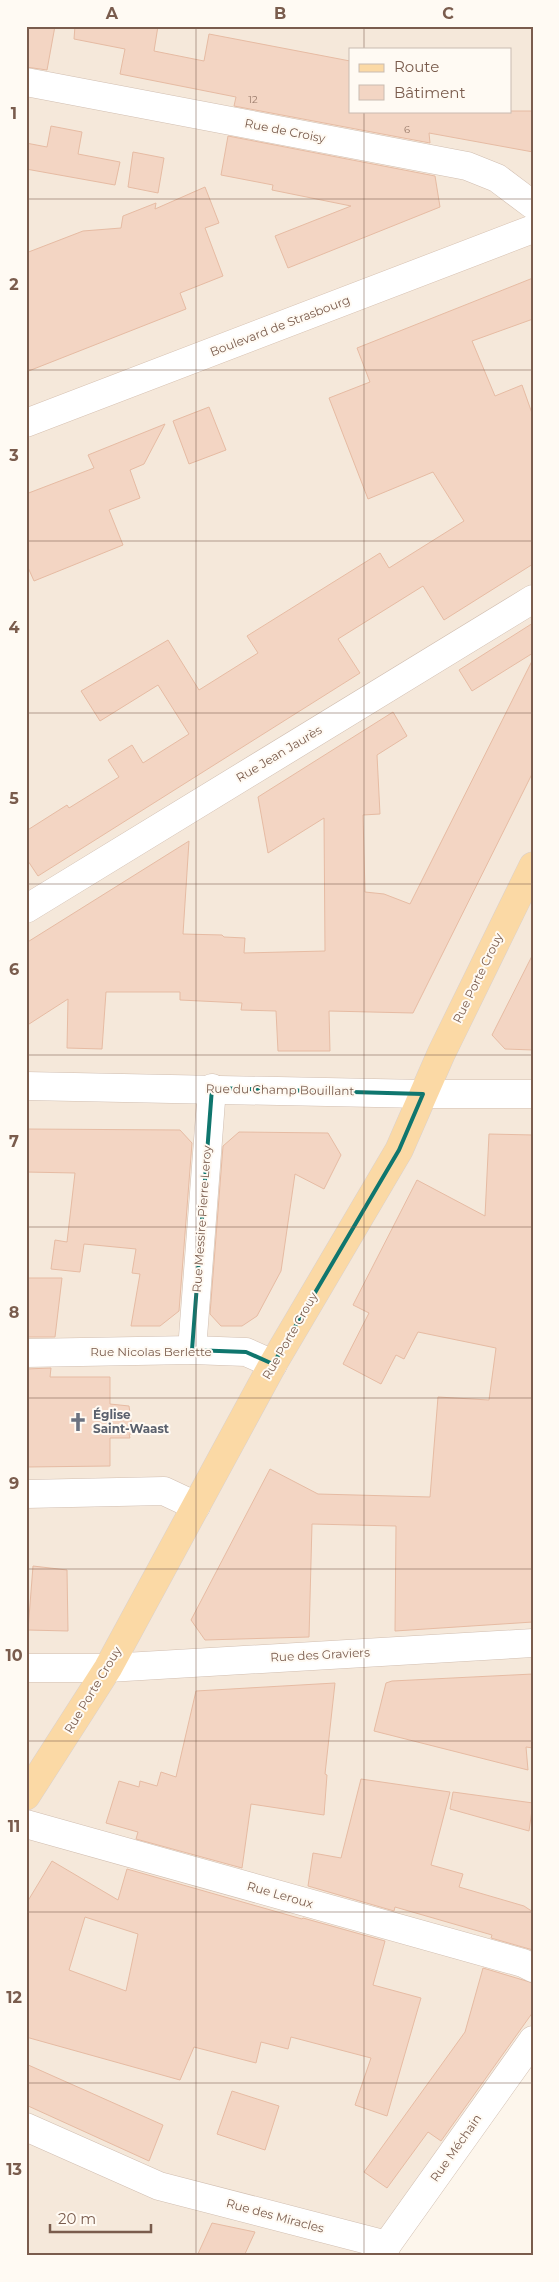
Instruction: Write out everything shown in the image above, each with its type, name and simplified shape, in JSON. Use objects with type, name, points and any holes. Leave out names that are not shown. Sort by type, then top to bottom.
[{"type":"main road","name":"Rue Porte Crouy","points":[[26,1796],[108,1668],[273,1364],[399,1150],[423,1094],[533,866]]},
{"type":"street","name":"Rue de Croisy","points":[[26,82],[467,166],[497,178],[533,205]]},
{"type":"street","name":"Boulevard de Strasbourg","points":[[26,423],[533,229]]},
{"type":"street","name":"Rue Jean Jaurès","points":[[26,910],[533,599]]},
{"type":"street","name":"Rue du Champ Bouillant","points":[[26,1086],[212,1088],[423,1094],[533,1094]]},
{"type":"street","name":"Rue Messire Pierre Leroy","points":[[192,1350],[212,1088]]},
{"type":"street","name":"Rue Nicolas Berlette","points":[[26,1353],[192,1350],[246,1352],[273,1364]]},
{"type":"street","points":[[26,1494],[164,1491],[196,1506]]},
{"type":"street","name":"Rue des Graviers","points":[[26,1668],[108,1668],[533,1643]]},
{"type":"street","name":"Rue Leroux","points":[[26,1824],[523,1963],[533,1968]]},
{"type":"street","name":"Rue Méchain","points":[[383,2250],[533,2040]]},
{"type":"street","name":"Rue des Miracles","points":[[26,2127],[159,2186],[383,2250]]},
{"type":"highlighted area","points":[[212,1088],[423,1094],[399,1150],[273,1364],[246,1352],[192,1350]]},
{"type":"shaded area","points":[[26,26],[533,26],[533,2028],[365,2256],[26,2256]]},
{"type":"building","points":[[26,26],[55,26],[47,70],[26,67]]},
{"type":"building","points":[[75,26],[158,26],[154,51],[204,61],[209,34],[349,61],[349,112],[533,111],[533,152],[429,133],[430,143],[234,106],[236,97],[120,74],[125,49],[74,39]]},
{"type":"building","points":[[51,126],[82,132],[78,154],[120,162],[115,185],[26,169],[26,143],[47,147]]},
{"type":"building","points":[[228,136],[435,176],[440,207],[288,268],[275,236],[351,206],[272,190],[273,185],[221,175]]},
{"type":"building","points":[[133,152],[164,158],[158,193],[128,187]]},
{"type":"building","points":[[205,187],[219,223],[205,228],[223,276],[180,293],[186,309],[26,372],[26,253],[83,231],[121,228],[123,216],[156,203],[155,209]]},
{"type":"building","points":[[533,278],[533,319],[472,341],[495,396],[522,385],[533,416],[533,564],[444,620],[423,586],[338,639],[360,673],[38,876],[26,858],[26,831],[67,805],[69,808],[119,777],[108,760],[132,745],[143,763],[189,734],[158,685],[100,721],[81,691],[168,640],[199,690],[258,653],[247,636],[380,553],[389,568],[464,521],[433,472],[368,499],[329,398],[370,382],[357,348]]},
{"type":"building","points":[[209,407],[226,450],[189,464],[173,421]]},
{"type":"building","points":[[165,424],[144,464],[130,470],[140,498],[109,510],[123,545],[34,581],[26,563],[26,494],[94,468],[88,455]]},
{"type":"building","points":[[533,623],[533,653],[472,691],[459,670]]},
{"type":"building","points":[[533,659],[533,772],[413,1013],[329,1011],[330,1051],[278,1051],[276,1011],[241,1010],[242,1003],[180,1000],[180,992],[106,992],[102,1049],[67,1048],[68,999],[26,1026],[26,943],[189,841],[183,934],[222,935],[224,937],[245,938],[244,953],[325,951],[324,818],[268,853],[258,797],[393,712],[407,736],[377,755],[380,814],[363,815],[365,892],[384,894],[410,904]]},
{"type":"building","points":[[533,954],[533,1050],[505,1049],[492,1035]]},
{"type":"building","points":[[26,1129],[180,1130],[192,1143],[179,1311],[160,1326],[131,1326],[140,1274],[132,1273],[136,1249],[84,1244],[80,1272],[51,1269],[55,1240],[67,1242],[75,1173],[26,1172]]},
{"type":"building","points":[[239,1132],[328,1133],[341,1155],[324,1189],[295,1174],[281,1271],[257,1316],[242,1326],[221,1326],[210,1314],[223,1146]]},
{"type":"building","points":[[489,1134],[533,1135],[533,1622],[395,1631],[396,1526],[312,1524],[309,1637],[205,1640],[191,1620],[270,1469],[318,1494],[430,1497],[438,1397],[489,1400],[496,1348],[418,1332],[404,1359],[396,1355],[381,1384],[343,1364],[369,1313],[353,1305],[417,1180],[485,1216]]},
{"type":"building","points":[[26,1278],[62,1278],[55,1337],[26,1337]]},
{"type":"building","name":"Église Saint-Waast","points":[[51,1368],[50,1377],[110,1377],[110,1404],[129,1406],[133,1434],[129,1434],[130,1438],[110,1438],[110,1466],[26,1467],[26,1369]]},
{"type":"building","points":[[33,1566],[67,1570],[68,1631],[28,1630]]},
{"type":"building","points":[[533,1674],[533,1748],[526,1747],[528,1770],[374,1731],[386,1683],[392,1681]]},
{"type":"building","points":[[335,1683],[325,1774],[327,1775],[324,1815],[251,1804],[242,1868],[136,1839],[138,1832],[106,1823],[119,1781],[139,1787],[140,1781],[157,1786],[161,1772],[176,1777],[196,1691]]},
{"type":"building","points":[[361,1779],[450,1792],[431,1865],[463,1874],[459,1887],[524,1906],[533,1912],[533,1950],[491,1938],[492,1935],[395,1907],[394,1911],[308,1886],[313,1853],[341,1858]]},
{"type":"building","points":[[453,1792],[533,1803],[529,1831],[450,1809]]},
{"type":"building","points":[[52,1861],[118,1900],[127,1869],[385,1941],[373,1985],[421,1998],[387,2116],[355,2105],[371,2058],[291,2037],[288,2049],[261,2042],[256,2063],[194,2047],[180,2080],[26,2037],[26,1904]],"holes":[[[85,1917],[138,1934],[126,1991],[69,1970]]]},
{"type":"building","points":[[483,1968],[533,1983],[533,2012],[441,2141],[428,2132],[387,2188],[364,2172],[465,2032]]},
{"type":"building","points":[[26,2064],[163,2125],[149,2161],[26,2105]]},
{"type":"building","points":[[232,2091],[279,2106],[265,2150],[217,2134]]},
{"type":"building","points":[[212,2223],[255,2232],[244,2256],[197,2256]]},
{"type":"place","name":"Église Saint-Waast","points":[[78,1422]]}]
